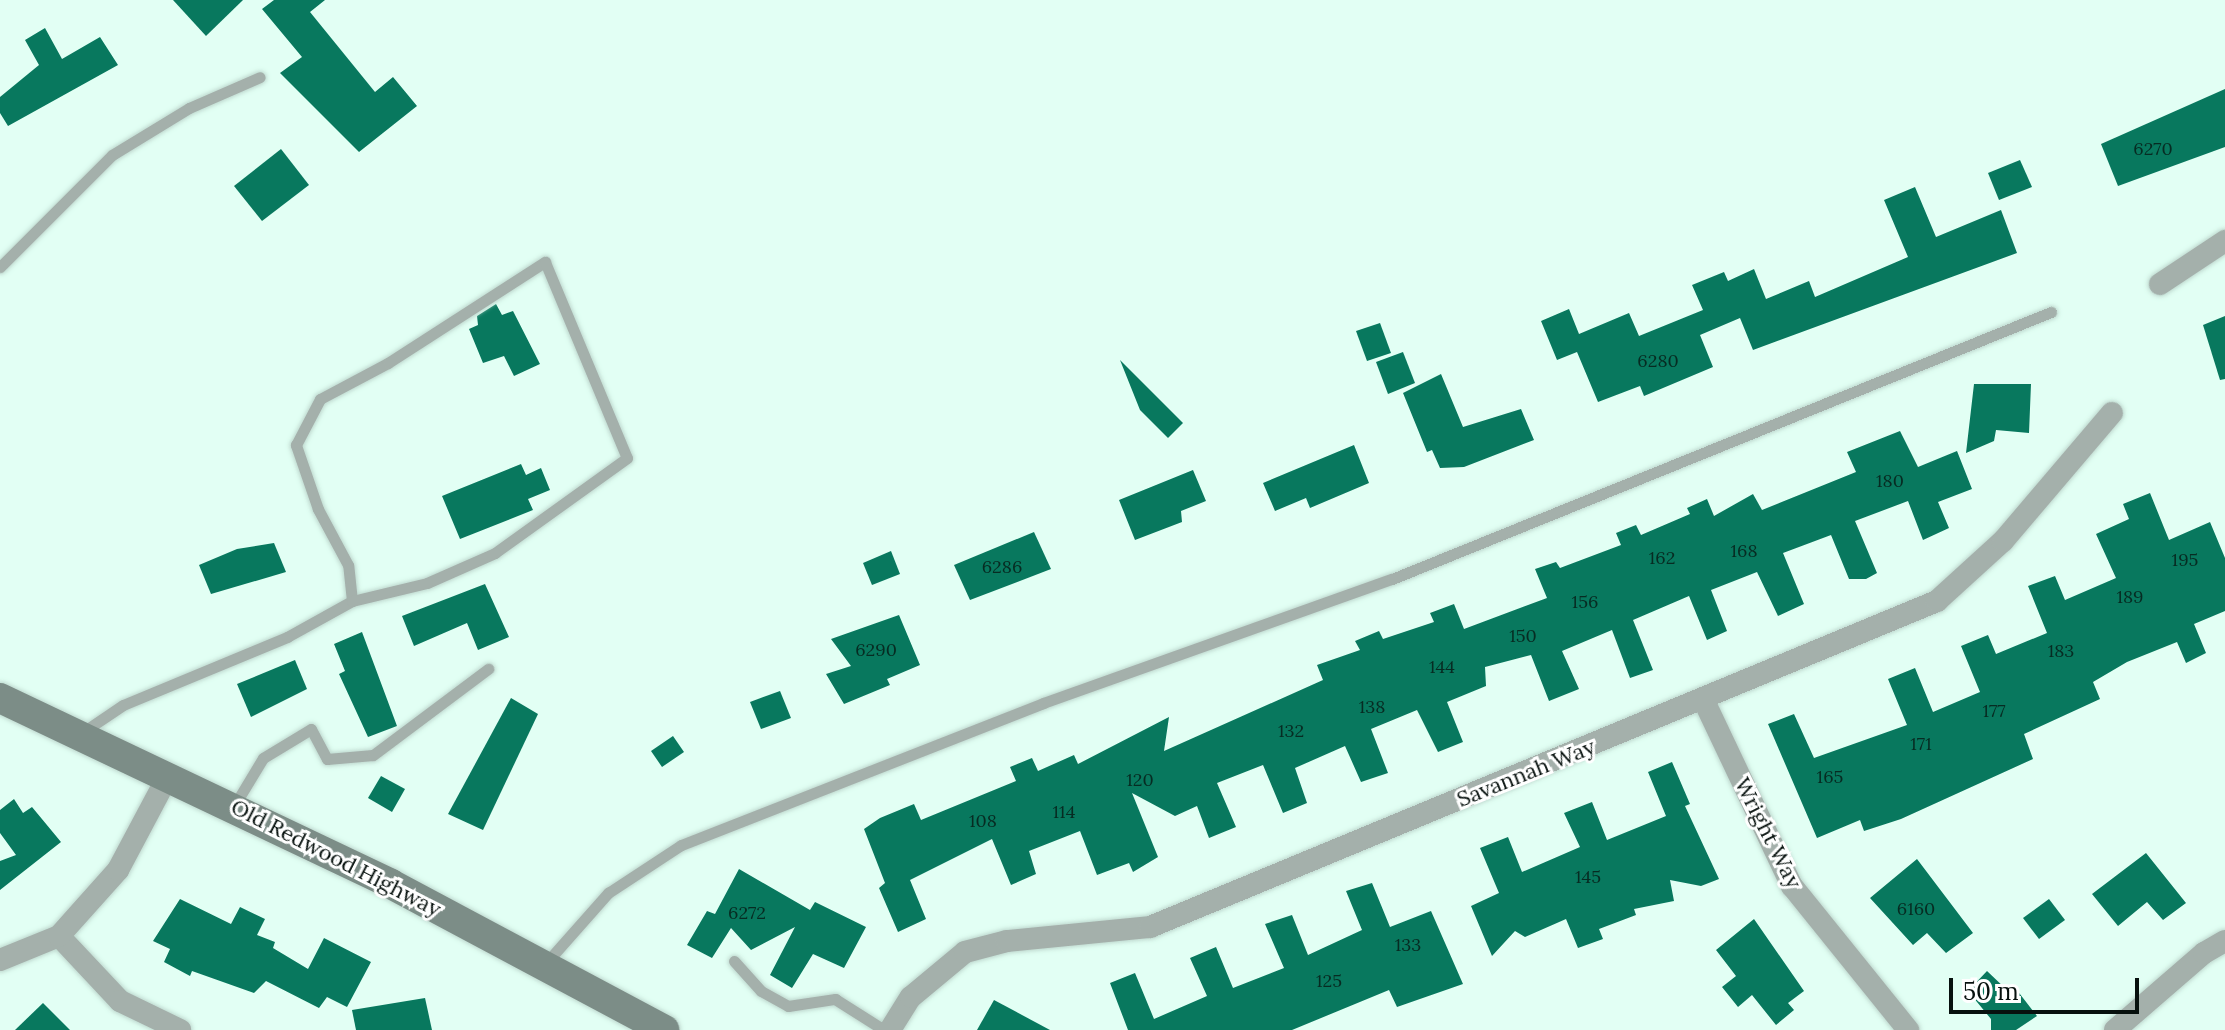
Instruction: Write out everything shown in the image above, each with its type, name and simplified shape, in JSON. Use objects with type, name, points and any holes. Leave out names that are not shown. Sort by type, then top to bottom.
[{"type":"main road","name":"Old Redwood Highway","points":[[0,698],[234,806],[665,1030]]},
{"type":"street","points":[[2160,284],[2225,241]]},
{"type":"street","name":"Savannah Way","points":[[890,1030],[911,997],[965,952],[1007,941],[1150,927],[1704,701],[1937,601],[2003,541],[2112,413]]},
{"type":"street","name":"Wright Way","points":[[1704,701],[1792,886],[1908,1030]]},
{"type":"street","points":[[0,960],[59,936],[118,870],[168,776]]},
{"type":"street","points":[[59,936],[120,1001],[180,1030]]},
{"type":"street","points":[[2115,1030],[2225,941]]},
{"type":"lane","points":[[0,267],[112,155],[189,108],[260,77]]},
{"type":"lane","points":[[79,735],[123,705],[287,637],[352,601],[427,583],[495,553],[627,458],[545,262],[388,363],[320,399],[296,445],[318,509],[348,565],[352,601]]},
{"type":"lane","points":[[544,965],[608,893],[681,845],[1043,703],[1392,579],[2051,312]]},
{"type":"lane","points":[[234,806],[263,758],[311,729],[327,759],[373,755],[488,669]]},
{"type":"lane","points":[[734,961],[761,991],[788,1006],[835,999],[884,1030]]},
{"type":"building","points":[[173,0],[243,0],[206,36]]},
{"type":"building","points":[[274,0],[325,0],[310,12],[375,92],[393,77],[417,106],[359,152],[280,73],[302,57],[262,9]]},
{"type":"building","points":[[45,28],[62,59],[100,37],[118,65],[8,126],[0,113],[0,97],[39,65],[25,40]]},
{"type":"building","points":[[2225,89],[2225,147],[2118,186],[2101,144]]},
{"type":"building","points":[[281,149],[309,185],[262,221],[234,186]]},
{"type":"building","points":[[2020,160],[2032,187],[1999,200],[1988,173]]},
{"type":"building","points":[[1915,187],[1936,237],[2001,210],[2017,253],[1753,350],[1740,318],[1700,335],[1713,367],[1644,396],[1640,386],[1598,402],[1577,352],[1557,360],[1541,321],[1569,309],[1579,334],[1629,313],[1639,336],[1703,310],[1692,285],[1724,272],[1728,281],[1754,269],[1766,299],[1809,281],[1815,297],[1908,257],[1884,200]]},
{"type":"building","points":[[496,304],[502,315],[513,311],[540,364],[514,376],[504,356],[483,363],[469,329],[478,325],[477,316]]},
{"type":"building","points":[[2225,316],[2225,379],[2220,380],[2203,325]]},
{"type":"building","points":[[1380,323],[1391,353],[1367,361],[1356,331]]},
{"type":"building","points":[[1403,352],[1415,383],[1388,394],[1376,362]]},
{"type":"building","points":[[1120,360],[1183,423],[1168,438],[1140,410]]},
{"type":"building","points":[[1441,374],[1463,427],[1521,409],[1534,440],[1464,467],[1440,468],[1432,450],[1427,452],[1403,393]]},
{"type":"building","points":[[1974,384],[2031,384],[2029,433],[1996,430],[1994,441],[1966,453]]},
{"type":"building","points":[[1900,431],[1918,467],[1957,451],[1972,489],[1938,502],[1949,528],[1923,540],[1908,501],[1855,521],[1877,573],[1866,579],[1849,579],[1831,535],[1783,553],[1804,604],[1778,616],[1757,572],[1711,590],[1727,631],[1707,640],[1689,596],[1633,620],[1653,670],[1630,678],[1612,630],[1562,651],[1579,689],[1549,701],[1531,655],[1485,667],[1486,686],[1447,702],[1463,742],[1438,752],[1417,710],[1371,729],[1388,773],[1361,782],[1345,746],[1295,768],[1307,803],[1283,813],[1263,765],[1217,783],[1236,827],[1209,838],[1197,806],[1175,816],[1132,793],[1158,857],[1133,872],[1129,863],[1097,875],[1080,831],[1029,851],[1036,874],[1011,885],[992,839],[910,880],[926,919],[898,932],[879,888],[885,883],[864,829],[880,818],[914,804],[921,820],[1016,781],[1010,767],[1032,758],[1038,771],[1074,755],[1078,764],[1169,717],[1164,751],[1323,680],[1317,665],[1360,650],[1355,641],[1379,631],[1383,639],[1434,622],[1430,613],[1454,604],[1464,629],[1547,598],[1535,569],[1556,562],[1560,568],[1621,545],[1616,533],[1636,525],[1641,535],[1690,514],[1687,508],[1707,499],[1714,516],[1753,494],[1762,510],[1856,472],[1847,452]]},
{"type":"building","points":[[1354,445],[1369,483],[1310,508],[1306,498],[1275,511],[1263,483]]},
{"type":"building","points":[[521,464],[526,475],[541,468],[550,490],[528,499],[533,510],[460,539],[442,496]]},
{"type":"building","points":[[1193,470],[1206,501],[1181,511],[1182,522],[1135,540],[1119,500]]},
{"type":"building","points":[[2150,493],[2169,540],[2210,522],[2225,558],[2225,611],[2194,624],[2206,653],[2186,663],[2177,642],[2127,662],[2093,682],[2100,699],[2024,734],[2033,759],[1901,819],[1864,831],[1860,820],[1817,838],[1768,724],[1794,714],[1814,758],[1907,725],[1888,679],[1915,668],[1933,712],[1980,692],[1961,646],[1988,635],[1996,654],[2047,633],[2028,586],[2055,576],[2065,600],[2116,578],[2096,534],[2129,519],[2123,504]]},
{"type":"building","points":[[1034,532],[1051,569],[970,600],[954,565]]},
{"type":"building","points":[[274,543],[286,572],[211,594],[199,565],[237,549]]},
{"type":"building","points":[[891,551],[900,574],[872,585],[863,563]]},
{"type":"building","points":[[485,584],[509,637],[478,650],[467,623],[414,646],[402,616]]},
{"type":"building","points":[[899,615],[920,665],[887,679],[890,685],[844,704],[826,674],[851,666],[831,639]]},
{"type":"building","points":[[362,632],[397,726],[368,737],[339,674],[345,671],[334,644]]},
{"type":"building","points":[[295,660],[307,689],[251,717],[237,684]]},
{"type":"building","points":[[780,691],[791,718],[761,729],[750,702]]},
{"type":"building","points":[[511,698],[538,714],[483,830],[448,814]]},
{"type":"building","points":[[673,736],[684,752],[662,767],[651,751]]},
{"type":"building","points":[[1672,762],[1690,804],[1685,806],[1719,879],[1701,886],[1670,880],[1674,901],[1634,909],[1636,915],[1599,929],[1603,939],[1578,948],[1566,919],[1525,937],[1515,931],[1492,956],[1471,906],[1499,893],[1480,848],[1508,837],[1522,872],[1580,847],[1564,813],[1592,802],[1607,840],[1666,816],[1648,772]]},
{"type":"building","points":[[381,776],[405,789],[392,812],[368,798]]},
{"type":"building","points":[[14,799],[23,813],[32,807],[61,842],[0,890],[0,861],[16,855],[0,833],[0,810]]},
{"type":"building","points":[[2146,853],[2186,903],[2163,920],[2147,902],[2118,926],[2092,894]]},
{"type":"building","points":[[1917,859],[1973,933],[1946,953],[1927,933],[1913,945],[1870,898]]},
{"type":"building","points":[[739,869],[810,910],[815,902],[866,927],[844,968],[813,954],[792,988],[770,975],[795,927],[751,950],[731,928],[712,958],[687,945],[707,911],[715,914]]},
{"type":"building","points":[[1372,883],[1390,927],[1431,911],[1463,984],[1397,1007],[1389,990],[1292,1030],[1128,1030],[1110,983],[1135,973],[1154,1019],[1207,996],[1190,958],[1216,947],[1233,988],[1284,968],[1265,924],[1292,915],[1308,955],[1362,930],[1346,891]]},
{"type":"building","points":[[180,899],[231,924],[240,907],[265,919],[257,935],[275,942],[273,948],[308,969],[324,938],[371,962],[347,1007],[327,997],[319,1008],[266,981],[254,993],[192,971],[190,976],[164,962],[170,949],[153,941]]},
{"type":"building","points":[[2049,899],[2065,920],[2039,939],[2023,918]]},
{"type":"building","points":[[1754,919],[1804,991],[1788,1003],[1794,1010],[1776,1025],[1752,995],[1738,1007],[1722,987],[1736,976],[1716,950]]},
{"type":"building","points":[[1987,971],[2007,990],[2013,985],[2037,1016],[2016,1030],[1991,1030],[1991,1019],[1968,991]]},
{"type":"building","points":[[425,998],[432,1030],[356,1030],[352,1010]]},
{"type":"building","points":[[994,1000],[1050,1030],[977,1030]]},
{"type":"building","points":[[43,1003],[70,1030],[15,1030]]}]
